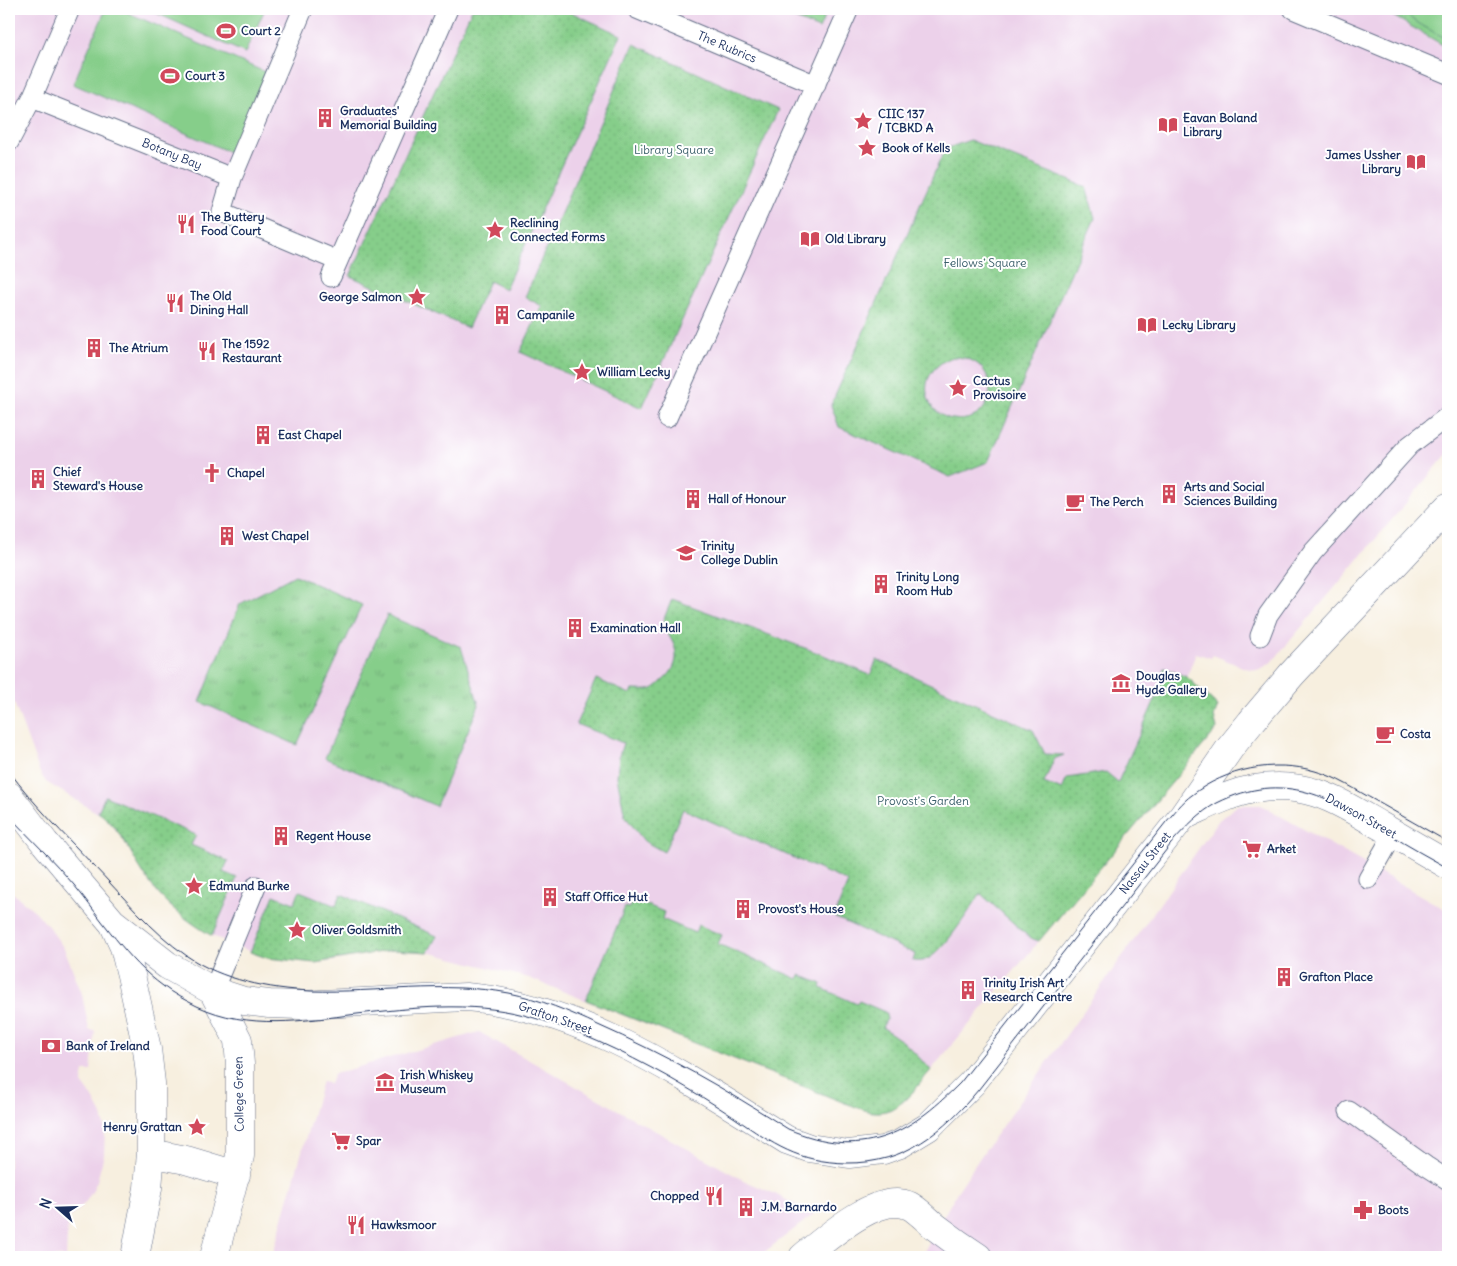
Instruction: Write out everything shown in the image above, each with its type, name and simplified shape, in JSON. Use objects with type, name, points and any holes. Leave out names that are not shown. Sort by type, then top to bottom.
[{"type":"main road","name":"Nassau Street","points":[[809,1148],[849,1154],[883,1150],[900,1144],[928,1128],[972,1084],[1183,816],[1230,748],[1292,674],[1448,507]]},
{"type":"main road","name":"Dawson Street","points":[[1183,816],[1212,803],[1253,789],[1290,787],[1311,790],[1331,798],[1448,865]]},
{"type":"main road","points":[[9,796],[45,843],[112,922],[167,965],[213,991]]},
{"type":"main road","points":[[9,816],[45,843]]},
{"type":"main road","points":[[112,922],[124,948],[147,1048],[151,1083],[151,1153],[148,1188],[135,1257]]},
{"type":"main road","name":"Grafton Street","points":[[213,991],[244,1001],[269,1004],[300,1005],[466,997],[526,1006],[598,1032],[636,1050],[705,1088],[787,1140],[809,1148]]},
{"type":"main road","name":"College Green","points":[[213,991],[238,1040],[240,1064],[240,1156],[214,1257]]},
{"type":"main road","points":[[151,1153],[186,1160],[236,1175]]},
{"type":"main road","points":[[802,1257],[864,1213],[894,1202],[911,1206],[950,1238],[978,1257]]},
{"type":"lane","points":[[9,142],[32,98],[70,9]]},
{"type":"lane","points":[[303,9],[232,178],[222,212],[335,269],[448,9]]},
{"type":"lane","name":"The Rubrics","points":[[637,9],[816,85]]},
{"type":"lane","points":[[667,418],[849,9]]},
{"type":"lane","points":[[1293,9],[1448,74]]},
{"type":"lane","name":"Botany Bay","points":[[32,98],[232,178]]},
{"type":"lane","points":[[1260,636],[1268,615],[1313,552],[1410,445],[1448,416]]},
{"type":"lane","points":[[1368,879],[1394,834]]},
{"type":"lane","points":[[213,991],[256,886]]},
{"type":"lane","points":[[1349,1111],[1448,1180]]},
{"type":"shaded area","name":"Trinity College Dublin","points":[[9,9],[1448,9],[1448,453],[1273,661],[1257,670],[1245,668],[1213,655],[1211,658],[1196,653],[1187,677],[1218,706],[1214,717],[1217,729],[931,1070],[902,1103],[889,1110],[876,1112],[845,1103],[529,978],[428,952],[398,949],[315,963],[267,958],[212,936],[178,913],[155,890],[121,836],[106,818],[46,782],[40,773],[9,689]]},
{"type":"shaded area","points":[[1238,805],[1261,805],[1448,911],[1448,1257],[921,1257],[957,1192],[983,1153],[1219,820]]},
{"type":"shaded area","points":[[9,890],[36,912],[65,950],[82,994],[89,1030],[95,1031],[91,1071],[84,1071],[82,1083],[102,1115],[105,1128],[104,1155],[92,1192],[85,1203],[68,1219],[66,1257],[9,1257]]},
{"type":"shaded area","points":[[479,1032],[743,1180],[814,1214],[758,1257],[272,1257],[322,1081],[330,1084],[334,1074]]},
{"type":"shaded area","points":[[867,1252],[885,1253],[893,1257],[860,1257]]},
{"type":"green space","points":[[106,9],[119,9],[272,75],[236,155],[73,84]]},
{"type":"green space","name":"Court 2","points":[[147,9],[265,9],[245,53]]},
{"type":"green space","points":[[472,9],[564,9],[621,35],[505,289],[489,281],[468,328],[350,276]]},
{"type":"green space","points":[[771,9],[828,9],[819,29]]},
{"type":"green space","points":[[1381,9],[1448,9],[1448,48]]},
{"type":"green space","points":[[1398,9],[1448,9],[1448,39],[1422,26]]},
{"type":"green space","name":"Library Square","points":[[634,44],[778,110],[642,408],[520,352],[542,306],[525,297]]},
{"type":"green space","name":"Fellows' Square","points":[[970,140],[1086,187],[1095,218],[988,462],[950,477],[839,427],[831,405],[945,149]],"holes":[[[953,357],[970,360],[981,367],[988,378],[990,391],[987,403],[980,413],[968,419],[946,417],[931,405],[928,397],[927,382],[934,369],[946,360]]]},
{"type":"green space","points":[[295,575],[362,605],[297,745],[200,702],[240,604]]},
{"type":"green space","name":"Provost's Garden","points":[[672,599],[821,654],[870,675],[877,660],[1033,730],[1045,754],[1064,755],[1054,759],[1044,783],[1062,790],[1067,778],[1106,772],[1118,782],[1159,691],[1164,668],[1187,677],[1218,706],[1214,717],[1217,729],[1039,941],[1030,938],[981,894],[940,950],[925,960],[913,961],[915,954],[834,917],[848,882],[683,809],[664,852],[644,841],[625,816],[617,777],[619,756],[623,743],[576,724],[596,679],[630,694],[633,690],[650,690],[668,675],[676,661],[675,647],[661,626]]},
{"type":"green space","points":[[387,615],[461,647],[479,705],[436,806],[325,758]]},
{"type":"green space","points":[[105,796],[196,835],[191,845],[228,861],[223,872],[237,878],[212,936],[175,910],[152,886],[120,834],[98,812]]},
{"type":"green space","points":[[300,891],[336,906],[341,894],[437,936],[428,952],[393,950],[315,963],[267,958],[250,952],[274,895],[294,903]]},
{"type":"green space","points":[[633,899],[664,912],[662,919],[695,933],[698,925],[722,935],[718,944],[798,979],[800,975],[822,984],[821,988],[857,1004],[859,1001],[885,1012],[887,1019],[882,1027],[905,1043],[931,1070],[914,1091],[901,1103],[885,1111],[868,1111],[586,1000],[625,907],[629,908]]},
{"type":"tram line","points":[[9,771],[50,819],[161,936],[187,956],[215,971],[246,982],[295,990],[460,988],[509,993],[532,999],[577,1015],[671,1060],[742,1100],[788,1129],[814,1138],[839,1142],[861,1142],[882,1137],[902,1129],[921,1117],[960,1083],[1166,822],[1188,798],[1219,779],[1235,773],[1267,766],[1283,766],[1315,771],[1346,784],[1448,842]]},
{"type":"tram line","points":[[9,816],[66,876],[138,964],[167,989],[197,1006],[217,1014],[236,1018],[276,1022],[440,1007],[482,1008],[524,1015],[580,1034],[634,1059],[694,1092],[787,1150],[814,1159],[847,1163],[868,1162],[887,1158],[905,1151],[922,1142],[952,1118],[979,1089],[1174,840],[1199,815],[1217,803],[1242,793],[1265,788],[1286,788],[1307,792],[1348,809],[1448,868]]},
{"type":"place","name":"Court 2","points":[[226,31]]},
{"type":"place","name":"Court 3","points":[[170,76]]},
{"type":"place","name":"Graduates' Memorial Building","points":[[325,118]]},
{"type":"place","name":"CIIC 137 / TCBKD A","points":[[863,121]]},
{"type":"place","name":"Eavan Boland Library","points":[[1168,125]]},
{"type":"place","name":"Book of Kells","points":[[867,148]]},
{"type":"place","name":"James Ussher Library","points":[[1416,162]]},
{"type":"place","name":"The Buttery Food Court","points":[[186,224]]},
{"type":"place","name":"Reclining Connected Forms","points":[[495,230]]},
{"type":"place","name":"Old Library","points":[[810,239]]},
{"type":"place","name":"George Salmon","points":[[417,297]]},
{"type":"place","name":"The Old Dining Hall","points":[[175,303]]},
{"type":"place","name":"Campanile","points":[[502,315]]},
{"type":"place","name":"Lecky Library","points":[[1147,325]]},
{"type":"place","name":"The Atrium","points":[[94,348]]},
{"type":"place","name":"The 1592 Restaurant","points":[[207,351]]},
{"type":"place","name":"William Lecky","points":[[582,372]]},
{"type":"place","name":"Cactus Provisoire","points":[[958,388]]},
{"type":"place","name":"East Chapel","points":[[263,435]]},
{"type":"place","name":"Chapel","points":[[212,473]]},
{"type":"place","name":"Chief Steward's House","points":[[38,479]]},
{"type":"place","name":"Arts and Social Sciences Building","points":[[1169,494]]},
{"type":"place","name":"Hall of Honour","points":[[693,499]]},
{"type":"place","name":"The Perch","points":[[1075,502]]},
{"type":"place","name":"West Chapel","points":[[227,536]]},
{"type":"place","name":"Trinity College Dublin","points":[[686,553]]},
{"type":"place","name":"Trinity Long Room Hub","points":[[881,584]]},
{"type":"place","name":"Examination Hall","points":[[575,628]]},
{"type":"place","name":"Douglas Hyde Gallery","points":[[1121,683]]},
{"type":"place","name":"Costa","points":[[1385,734]]},
{"type":"place","name":"Regent House","points":[[281,836]]},
{"type":"place","name":"Arket","points":[[1252,849]]},
{"type":"place","name":"Edmund Burke","points":[[194,886]]},
{"type":"place","name":"Staff Office Hut","points":[[550,897]]},
{"type":"place","name":"Provost's House","points":[[743,909]]},
{"type":"place","name":"Oliver Goldsmith","points":[[297,930]]},
{"type":"place","name":"Grafton Place","points":[[1284,977]]},
{"type":"place","name":"Trinity Irish Art Research Centre","points":[[968,990]]},
{"type":"place","name":"Bank of Ireland","points":[[51,1046]]},
{"type":"place","name":"Irish Whiskey Museum","points":[[385,1082]]},
{"type":"place","name":"Henry Grattan","points":[[197,1127]]},
{"type":"place","name":"Spar","points":[[341,1141]]},
{"type":"place","name":"Chopped","points":[[714,1196]]},
{"type":"place","name":"J.M. Barnardo","points":[[746,1207]]},
{"type":"place","name":"Boots","points":[[1363,1210]]},
{"type":"place","name":"Hawksmoor","points":[[356,1225]]}]
